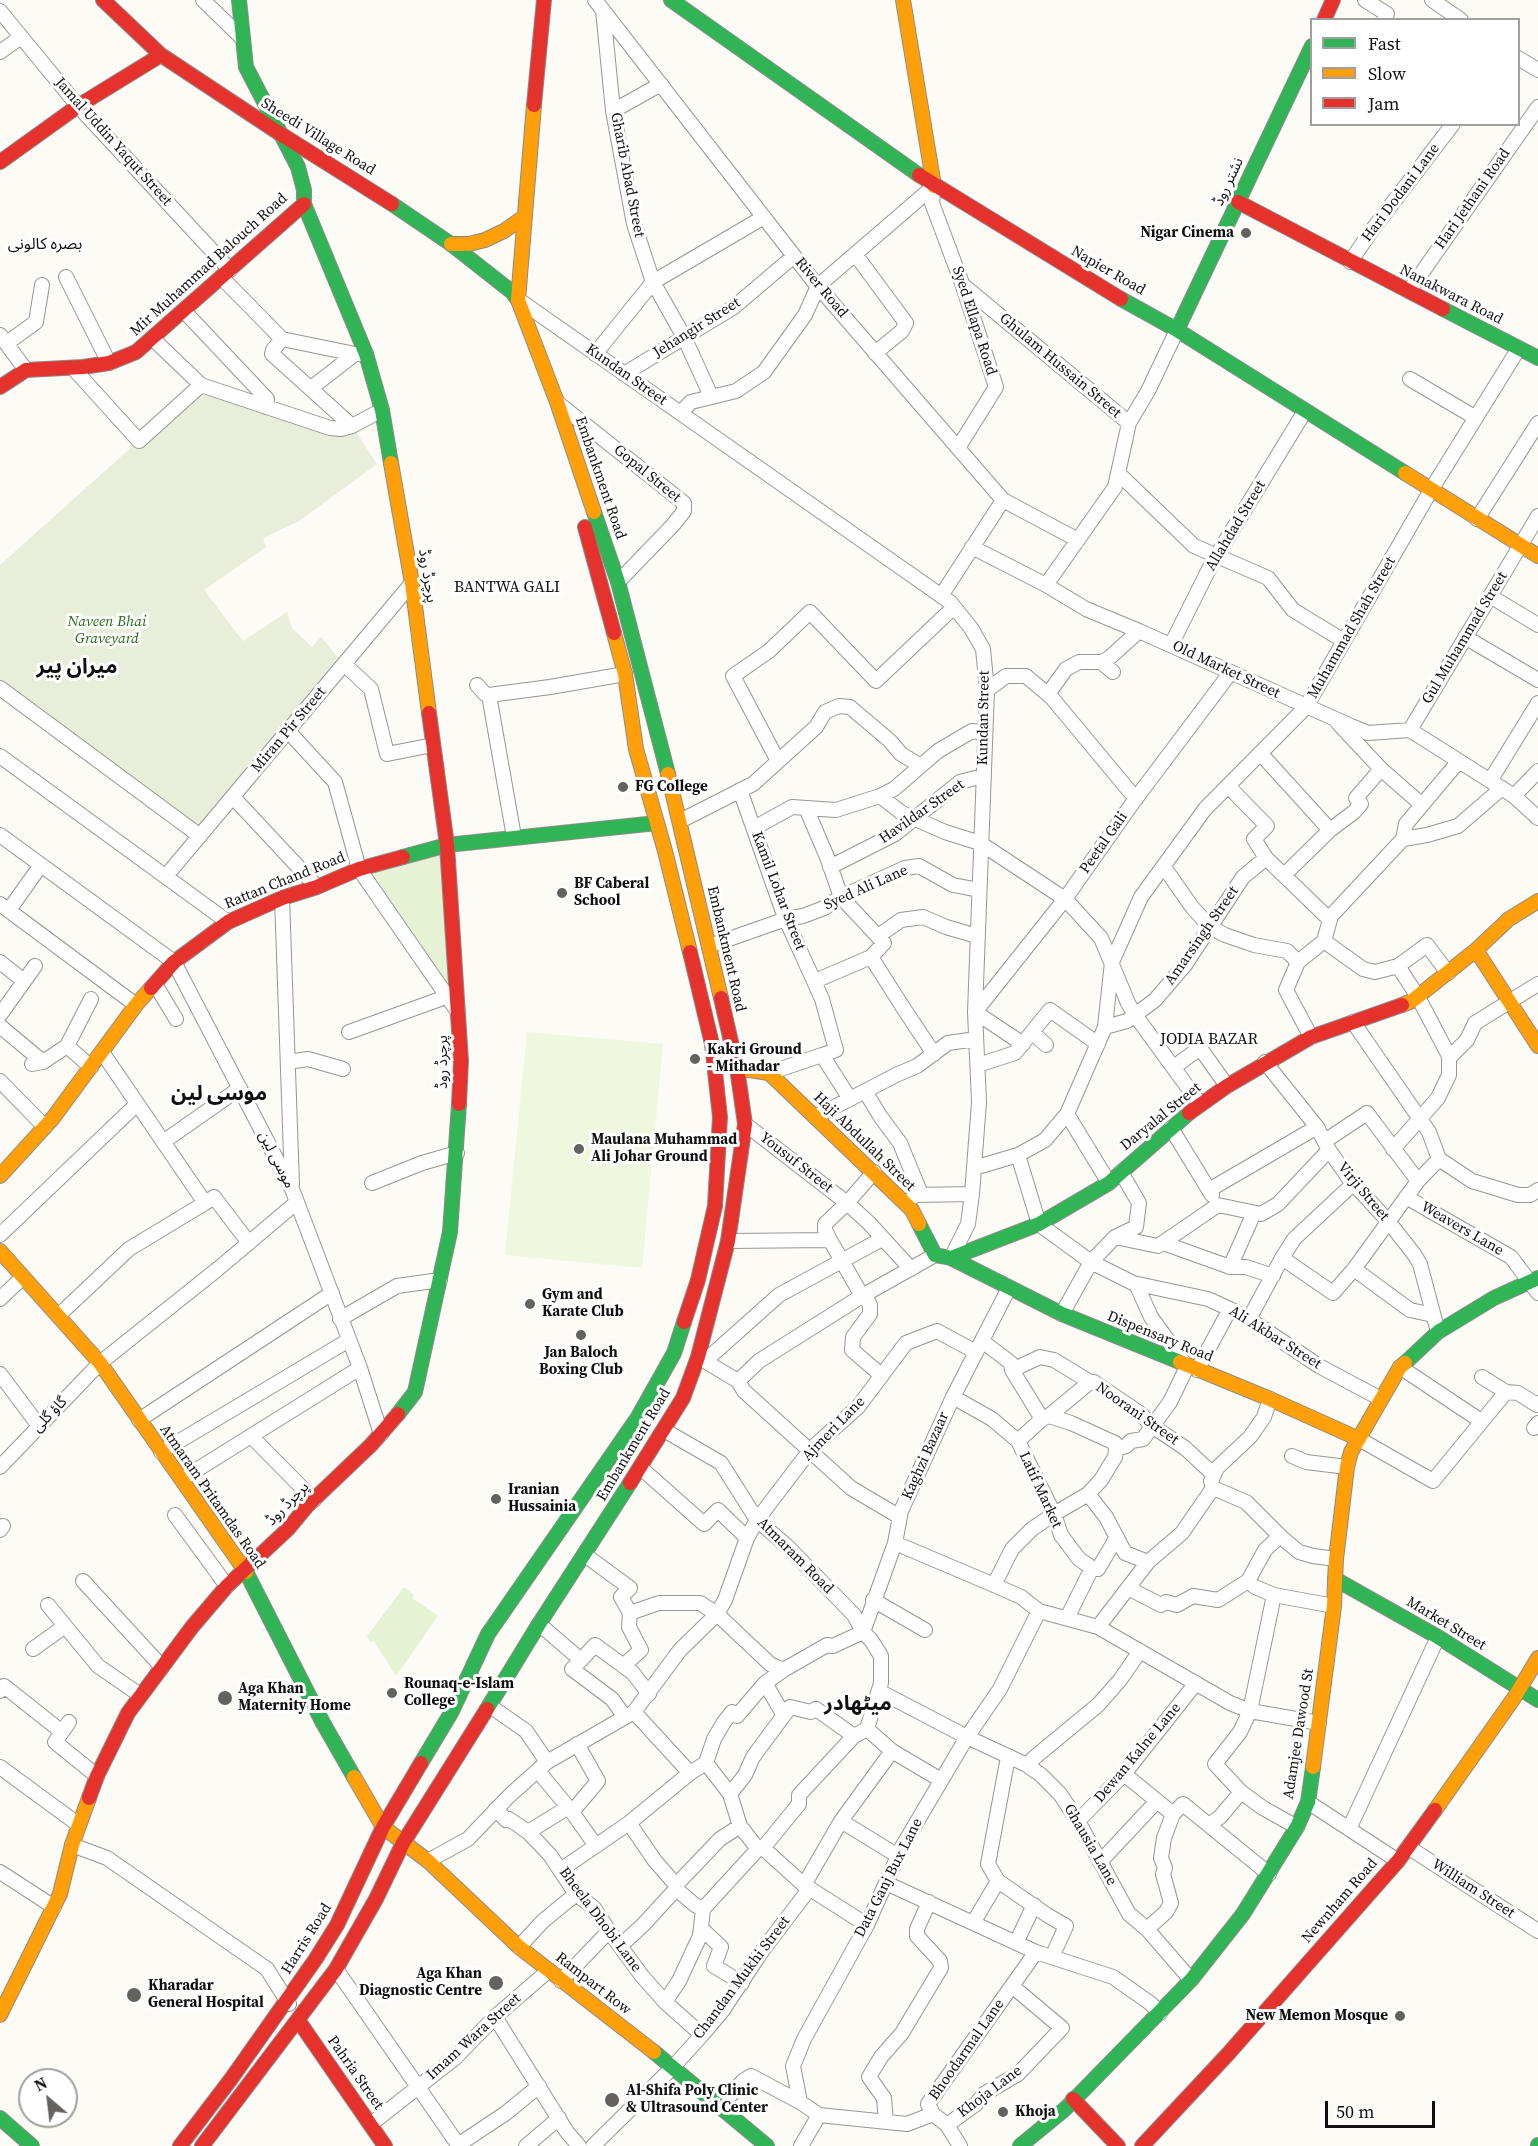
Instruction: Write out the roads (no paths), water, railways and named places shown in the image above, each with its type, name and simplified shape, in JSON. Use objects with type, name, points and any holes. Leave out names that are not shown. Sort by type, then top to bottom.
[{"type":"street","name":"Sheedi Village Road","points":[[103,0],[161,55],[279,133],[363,184],[451,244],[515,296]]},
{"type":"street","points":[[203,0],[242,37]]},
{"type":"street","name":"پرچرڈ روڈ","points":[[0,2015],[60,1894],[72,1845],[97,1776],[128,1713],[192,1627],[227,1586],[288,1529],[381,1434],[415,1392],[450,1232],[457,1153],[461,1061],[447,845],[412,584],[382,410],[304,204],[304,190],[298,167],[246,67],[239,0]]},
{"type":"street","name":"Embankment Road","points":[[383,1827],[451,1713],[488,1634],[638,1417],[674,1353],[698,1280],[715,1206],[720,1117],[712,1044],[636,748],[625,674],[557,424],[515,296],[544,0]]},
{"type":"street","name":"Napier Road","points":[[671,0],[934,186],[1087,279],[1177,330],[1538,556]]},
{"type":"street","points":[[693,0],[699,18]]},
{"type":"street","points":[[680,413],[691,402],[736,392],[764,372],[805,315],[818,286],[934,186],[903,0]]},
{"type":"street","points":[[1325,18],[1333,0]]},
{"type":"street","points":[[1365,0],[1387,15],[1385,18]]},
{"type":"street","points":[[1432,0],[1458,18]]},
{"type":"street","name":"River Road","points":[[599,5],[818,286],[1003,500],[1078,540]]},
{"type":"street","name":"Gharib Abad Street","points":[[599,5],[614,111],[634,224],[653,282],[684,338],[711,396]]},
{"type":"street","name":"Jamal Uddin Yaqut Street","points":[[0,11],[78,106],[282,339]]},
{"type":"street","points":[[0,52],[21,36]]},
{"type":"street","name":"نشتر روڈ","points":[[1177,330],[1310,48]]},
{"type":"street","points":[[1,158],[78,106],[161,55]]},
{"type":"street","points":[[1520,59],[1538,70]]},
{"type":"street","points":[[614,111],[661,84]]},
{"type":"street","name":"Hari Jethani Road","points":[[1409,291],[1538,107]]},
{"type":"street","name":"Hari Dodani Lane","points":[[1350,262],[1451,126]]},
{"type":"street","name":"Syed Ellapa Road","points":[[934,186],[932,203],[963,286],[996,387],[958,448]]},
{"type":"street","name":"Nanakwara Road","points":[[1238,202],[1350,262],[1537,356]]},
{"type":"street","name":"Mir Muhammad Balouch Road","points":[[0,387],[27,370],[73,368],[109,363],[136,352],[304,204]]},
{"type":"street","points":[[451,244],[469,244],[486,240],[524,217]]},
{"type":"street","points":[[595,354],[653,282],[764,217]]},
{"type":"street","points":[[855,254],[906,323],[902,331],[875,353]]},
{"type":"street","name":"Jehangir Street","points":[[624,374],[734,307],[794,256]]},
{"type":"street","points":[[66,277],[109,363]]},
{"type":"street","points":[[27,370],[4,339],[36,322],[42,285]]},
{"type":"street","name":"Ghulam Hussain Street","points":[[963,286],[1129,423]]},
{"type":"street","name":"Embankment Road","points":[[403,1843],[539,1624],[641,1468],[683,1398],[702,1359],[729,1241],[744,1124],[737,1068],[680,821],[618,582],[557,402],[515,296]]},
{"type":"street","name":"Kundan Street","points":[[515,296],[941,596],[954,607],[971,628],[982,648],[987,690],[975,1012],[979,1102],[968,1224],[951,1258]]},
{"type":"street","points":[[184,311],[267,399],[266,407]]},
{"type":"street","points":[[1046,585],[1115,488],[1129,423],[1148,391],[1177,330]]},
{"type":"street","points":[[152,338],[201,385],[330,428],[341,429],[352,426],[382,410]]},
{"type":"street","points":[[352,426],[272,354],[282,339],[360,354]]},
{"type":"street","name":"Muhammad Shah Street","points":[[974,1168],[1018,1155],[1045,1140],[1067,1114],[1105,1027],[1112,962],[1141,897],[1205,809],[1306,708],[1431,490],[1519,348]]},
{"type":"street","points":[[311,388],[360,354]]},
{"type":"street","points":[[73,368],[139,441],[201,385]]},
{"type":"street","points":[[1410,379],[1476,418]]},
{"type":"street","name":"Gopal Street","points":[[557,402],[684,503],[684,511],[673,525],[618,582]]},
{"type":"street","name":"Allahdad Street","points":[[1171,645],[1211,565],[1218,557],[1305,411]]},
{"type":"street","points":[[1477,519],[1538,423]]},
{"type":"street","points":[[1118,473],[1194,546],[1268,578],[1293,610],[1344,641]]},
{"type":"street","points":[[941,596],[1003,500]]},
{"type":"street","name":"Gul Muhammad Street","points":[[1410,730],[1538,516]]},
{"type":"street","name":"Old Market Street","points":[[972,547],[1046,585],[1086,609],[1171,645],[1306,708],[1368,733],[1410,730]]},
{"type":"street","name":"Miran Pir Street","points":[[166,876],[412,584]]},
{"type":"street","points":[[1490,596],[1538,625]]},
{"type":"street","points":[[778,761],[733,676],[769,651],[810,612],[876,681],[954,607]]},
{"type":"street","points":[[1048,694],[1066,669],[1079,662],[1101,662],[1108,659],[1139,631]]},
{"type":"street","points":[[1465,638],[1538,680]]},
{"type":"street","points":[[1101,662],[1113,672]]},
{"type":"street","points":[[344,664],[371,689],[387,754],[433,746]]},
{"type":"street","name":"Peetal Gali","points":[[975,1012],[1065,899],[1231,672]]},
{"type":"street","points":[[477,685],[489,695],[625,674]]},
{"type":"street","points":[[987,690],[1006,676],[1026,676],[1048,694],[1136,799]]},
{"type":"street","points":[[0,688],[200,836]]},
{"type":"street","points":[[489,695],[514,837]]},
{"type":"street","points":[[1403,839],[1458,826],[1496,785],[1538,703]]},
{"type":"street","points":[[680,821],[753,784],[816,727],[825,712],[839,706],[850,707],[890,741],[901,754],[921,766]]},
{"type":"street","points":[[1335,720],[1381,769],[1421,804]]},
{"type":"street","points":[[1410,730],[1514,796],[1538,819]]},
{"type":"street","points":[[288,731],[335,782],[359,869],[458,1012]]},
{"type":"street","points":[[754,828],[792,807],[836,810],[880,796],[894,789],[938,752],[960,738],[972,731],[985,733]]},
{"type":"street","points":[[1260,753],[1330,830]]},
{"type":"street","points":[[0,756],[228,922]]},
{"type":"street","points":[[1311,1037],[1286,990],[1298,962],[1324,941],[1331,916],[1403,839],[1406,824],[1459,761]]},
{"type":"street","points":[[1284,875],[1330,830],[1354,812],[1361,804],[1356,798],[1381,769]]},
{"type":"street","points":[[1514,796],[1538,771]]},
{"type":"street","name":"Havildar Street","points":[[830,867],[895,834],[960,782],[983,776]]},
{"type":"street","points":[[1228,786],[1267,826],[1254,839],[1266,858],[1330,920]]},
{"type":"street","name":"Kamil Lohar Street","points":[[740,790],[786,919],[817,985],[836,1050],[822,1055]]},
{"type":"street","points":[[880,796],[914,819],[980,843],[1065,899],[1101,938],[1135,1015],[1200,1104]]},
{"type":"street","points":[[233,797],[316,887]]},
{"type":"street","points":[[806,808],[841,897],[884,943],[871,957],[817,985]]},
{"type":"street","name":"Rattan Chand Road","points":[[0,1176],[45,1127],[136,1005],[174,962],[228,922],[282,898],[359,869],[447,845],[657,823]]},
{"type":"street","name":"موسی لین","points":[[0,835],[174,962],[294,1195],[360,1368],[381,1434]]},
{"type":"street","name":"Amarsingh Street","points":[[1105,1027],[1126,1021],[1155,1000],[1185,965],[1244,877],[1266,858]]},
{"type":"street","points":[[41,865],[4,907],[136,1005]]},
{"type":"street","name":"Syed Ali Lane","points":[[709,946],[824,908],[841,897],[905,868],[919,866],[953,885],[979,890]]},
{"type":"street","points":[[1164,867],[1192,907],[1210,927],[1254,945],[1287,951],[1298,962]]},
{"type":"street","points":[[282,898],[294,1195]]},
{"type":"street","name":"Daryalal Street","points":[[951,1258],[1040,1224],[1109,1183],[1200,1104],[1265,1062],[1311,1037],[1412,1001],[1476,950],[1509,919],[1538,901]]},
{"type":"street","points":[[878,936],[901,920],[923,917],[977,936]]},
{"type":"street","points":[[1324,941],[1363,969],[1374,972],[1398,966],[1427,945],[1448,973]]},
{"type":"street","points":[[1476,950],[1538,1046]]},
{"type":"street","points":[[871,957],[934,1054]]},
{"type":"street","points":[[0,962],[24,981]]},
{"type":"street","points":[[0,1015],[36,966]]},
{"type":"street","points":[[1394,1149],[1438,1098],[1449,1075],[1449,1058],[1418,996],[1398,966]]},
{"type":"street","points":[[155,984],[176,1019]]},
{"type":"street","points":[[1449,1058],[1467,1040],[1475,1023],[1538,984]]},
{"type":"street","points":[[349,1032],[446,996]]},
{"type":"street","points":[[0,1026],[38,1063],[67,1046],[91,999]]},
{"type":"street","points":[[978,1065],[1015,1053],[1050,1010],[1098,1044]]},
{"type":"street","points":[[975,1012],[1023,1044]]},
{"type":"street","points":[[1353,1022],[1429,1132],[1439,1159],[1472,1180],[1518,1195],[1530,1195],[1538,1190]]},
{"type":"street","points":[[1032,1032],[1046,1045]]},
{"type":"street","points":[[815,1117],[917,1066],[948,1043],[976,1039]]},
{"type":"street","points":[[67,1046],[91,1067]]},
{"type":"street","points":[[1174,1067],[1200,1048],[1227,1086]]},
{"type":"street","points":[[102,1052],[205,1203]]},
{"type":"street","points":[[737,1068],[769,1073],[822,1055],[850,1099]]},
{"type":"street","points":[[288,1062],[308,1059],[343,1069]]},
{"type":"street","name":"Virji Street","points":[[1265,1062],[1317,1127],[1354,1183],[1388,1221],[1420,1264],[1438,1332]]},
{"type":"street","name":"Haji Abdullah Street","points":[[769,1073],[912,1210],[935,1255]]},
{"type":"street","points":[[0,1081],[45,1127]]},
{"type":"street","points":[[163,1142],[240,1089]]},
{"type":"street","points":[[865,1091],[900,1143],[921,1194]]},
{"type":"street","points":[[0,1235],[137,1104]]},
{"type":"street","points":[[1172,1128],[1218,1205],[1254,1213],[1261,1214],[1278,1204],[1327,1145],[1367,1113],[1418,1181]]},
{"type":"street","points":[[1067,1114],[1109,1183]]},
{"type":"street","name":"Yousuf Street","points":[[744,1124],[847,1203],[869,1223],[911,1269]]},
{"type":"street","points":[[1209,1190],[1317,1127]]},
{"type":"street","points":[[372,1183],[422,1163],[457,1153]]},
{"type":"street","points":[[1018,1155],[1040,1224]]},
{"type":"street","points":[[1282,1258],[1333,1293],[1354,1269],[1418,1181],[1439,1159]]},
{"type":"street","points":[[847,1203],[874,1172]]},
{"type":"street","points":[[1062,1314],[1091,1262],[1115,1237],[1136,1227],[1139,1203],[1121,1172]]},
{"type":"street","points":[[1250,1319],[1294,1239],[1354,1183]]},
{"type":"street","points":[[904,1204],[915,1195],[921,1194],[972,1194]]},
{"type":"street","name":"گاؤ گلی","points":[[0,1467],[100,1363],[249,1243],[294,1195]]},
{"type":"street","points":[[58,1316],[129,1249],[214,1197],[249,1243]]},
{"type":"street","name":"Weavers Lane","points":[[1406,1197],[1511,1257],[1535,1285]]},
{"type":"street","name":"Yousuf Street","points":[[830,1240],[825,1224],[847,1203]]},
{"type":"street","points":[[1115,1237],[1158,1246],[1218,1205]]},
{"type":"street","points":[[1230,1267],[1254,1213]]},
{"type":"street","name":"Ali Akbar Street","points":[[1040,1224],[1091,1262],[1136,1284],[1208,1299],[1250,1319],[1318,1366],[1381,1399]]},
{"type":"street","points":[[882,1239],[779,1294],[702,1359],[738,1381],[744,1391],[811,1449],[851,1488],[900,1517]]},
{"type":"street","points":[[729,1241],[830,1240],[870,1305],[870,1314],[853,1337],[852,1350],[881,1375]]},
{"type":"street","points":[[1163,1243],[1230,1267],[1246,1267],[1273,1276]]},
{"type":"street","name":"Atmaram Pritamdas Road","points":[[0,1251],[100,1363],[245,1569],[323,1723],[383,1827],[403,1843]]},
{"type":"street","points":[[738,1381],[759,1361],[863,1296],[935,1255],[951,1258]]},
{"type":"street","name":"Dispensary Road","points":[[951,1258],[1062,1314],[1270,1399],[1359,1439]]},
{"type":"street","points":[[1354,1269],[1410,1310],[1433,1315]]},
{"type":"street","points":[[0,1299],[23,1277]]},
{"type":"street","points":[[340,1319],[397,1286],[440,1280]]},
{"type":"street","points":[[1136,1284],[1151,1317],[1192,1369]]},
{"type":"street","points":[[1506,1392],[1433,1481],[1359,1439],[1400,1367],[1438,1332],[1494,1298],[1535,1285]]},
{"type":"street","name":"Kaghzi Bazaar","points":[[867,1636],[873,1600],[895,1543],[900,1517],[953,1397],[1009,1288]]},
{"type":"street","points":[[139,1420],[332,1293]]},
{"type":"street","points":[[1116,1449],[1143,1439],[1170,1402],[1230,1309]]},
{"type":"street","name":"Ajmeri Lane","points":[[717,1614],[725,1600],[747,1538],[757,1520],[811,1449],[858,1407],[906,1343],[937,1330],[979,1347]]},
{"type":"street","points":[[161,1452],[349,1340]]},
{"type":"street","points":[[979,1347],[1011,1363],[1012,1370],[1045,1417],[1071,1423],[1115,1443],[1116,1449],[1115,1457],[1103,1477],[1088,1494],[1032,1529],[1012,1549],[994,1585]]},
{"type":"street","name":"Noorani Street","points":[[1012,1370],[1040,1357],[1054,1360],[1090,1382],[1094,1382],[1185,1448],[1213,1481],[1246,1502],[1299,1552],[1336,1559]]},
{"type":"street","points":[[1400,1367],[1481,1421]]},
{"type":"street","points":[[182,1479],[360,1368]]},
{"type":"street","points":[[0,1374],[39,1426]]},
{"type":"street","points":[[1482,1377],[1506,1392],[1518,1393],[1538,1404]]},
{"type":"street","points":[[1018,1442],[1045,1417],[1090,1382]]},
{"type":"street","name":"Latif Market","points":[[953,1397],[992,1419],[1018,1442],[1054,1514],[1060,1534],[1079,1559],[1092,1568]]},
{"type":"street","points":[[1098,1627],[1148,1562],[1182,1533],[1213,1481],[1217,1468],[1250,1437],[1270,1399]]},
{"type":"street","name":"Atmaram Road","points":[[664,1430],[721,1463],[757,1520],[787,1546],[854,1616],[881,1656],[881,1683],[867,1729]]},
{"type":"street","points":[[250,1436],[314,1500]]},
{"type":"street","name":"Adamjee Dawood St","points":[[1020,2146],[1053,2120],[1191,1980],[1243,1914],[1297,1827],[1308,1802],[1319,1723],[1334,1606],[1336,1559],[1347,1467],[1351,1452],[1359,1439]]},
{"type":"street","points":[[1293,1456],[1306,1462],[1347,1467]]},
{"type":"street","points":[[641,1468],[704,1524],[718,1510],[747,1538]]},
{"type":"street","points":[[1088,1494],[1106,1517],[1125,1553],[1148,1562]]},
{"type":"street","points":[[175,1515],[227,1586]]},
{"type":"street","points":[[1128,1588],[1161,1605],[1166,1602],[1177,1605],[1193,1596],[1218,1600],[1248,1581],[1265,1550],[1280,1536]]},
{"type":"street","points":[[1067,1618],[1092,1568],[1098,1569],[1117,1537]]},
{"type":"street","points":[[895,1543],[994,1585],[1021,1598],[1039,1611],[1098,1627],[1230,1703],[1250,1711],[1319,1723]]},
{"type":"street","points":[[585,1555],[630,1588],[621,1597],[630,1613],[629,1628],[641,1650],[623,1666]]},
{"type":"street","name":"Market Street","points":[[1335,1579],[1438,1637],[1538,1700]]},
{"type":"street","points":[[84,1581],[162,1667]]},
{"type":"street","points":[[1248,1581],[1255,1587],[1274,1595],[1334,1606]]},
{"type":"street","points":[[1274,1595],[1250,1711],[1240,1732],[1215,1764],[1241,1792],[1263,1808],[1297,1827]]},
{"type":"street","points":[[873,1600],[925,1630]]},
{"type":"street","points":[[630,1613],[659,1603],[700,1603],[717,1614],[763,1658],[778,1668],[785,1669]]},
{"type":"street","points":[[48,1605],[98,1666],[140,1695]]},
{"type":"street","name":"Data Ganj Bux Lane","points":[[800,2102],[793,2066],[804,2039],[867,1925],[898,1856],[967,1737],[1000,1689],[1039,1611]]},
{"type":"street","points":[[428,1862],[468,1839],[542,1766],[629,1715],[649,1694],[680,1650],[717,1614]]},
{"type":"street","points":[[539,1624],[581,1660]]},
{"type":"street","points":[[33,1649],[65,1626]]},
{"type":"street","points":[[562,1869],[628,1823],[690,1773],[706,1763],[714,1738],[724,1722],[732,1712],[737,1716],[765,1683],[827,1645],[833,1646],[867,1636]]},
{"type":"street","points":[[1349,1829],[1438,1637]]},
{"type":"street","points":[[649,1694],[633,1673],[595,1645],[572,1670],[612,1699],[690,1773]]},
{"type":"street","points":[[1027,1765],[1098,1705],[1120,1680],[1140,1651]]},
{"type":"street","name":"Newnham Road","points":[[1142,2146],[1228,2054],[1398,1861],[1514,1698],[1538,1658]]},
{"type":"street","points":[[765,1683],[783,1714]]},
{"type":"street","name":"Dewan Kalne Lane","points":[[1078,1821],[1124,1774],[1196,1683]]},
{"type":"street","points":[[0,1691],[4,1686],[66,1727],[55,1742],[97,1776]]},
{"type":"street","name":"Ghausia Lane","points":[[879,1691],[1027,1765],[1041,1775],[1060,1794],[1078,1821],[1129,1914],[1147,1929],[1191,1980]]},
{"type":"street","points":[[490,1706],[526,1731],[542,1766],[569,1810],[596,1846]]},
{"type":"street","points":[[730,1794],[745,1775],[753,1757],[790,1707],[811,1712],[816,1709],[854,1736]]},
{"type":"street","points":[[665,2002],[679,1981],[702,1929],[703,1909],[799,1804],[799,1795],[854,1736],[867,1729],[892,1751],[941,1780]]},
{"type":"street","points":[[528,1832],[569,1810],[598,1781],[577,1744]]},
{"type":"street","name":"Chandan Mukhi Street","points":[[593,2146],[673,2067],[702,2035],[742,1983],[807,1887],[842,1821],[892,1751]]},
{"type":"street","points":[[1008,1757],[988,1864],[998,1881],[1047,1916],[1066,1926],[1052,1957]]},
{"type":"street","points":[[706,1763],[730,1794],[740,1826],[760,1848],[807,1887],[867,1925]]},
{"type":"street","points":[[0,1767],[79,1825]]},
{"type":"street","points":[[1124,1774],[1173,1814]]},
{"type":"street","points":[[1209,1825],[1220,1817],[1241,1792]]},
{"type":"street","points":[[1100,1862],[1157,1801]]},
{"type":"street","points":[[1308,1802],[1398,1861]]},
{"type":"street","points":[[1147,1929],[1166,1912],[1170,1903],[1163,1874],[1165,1868],[1161,1858],[1164,1838],[1173,1814],[1183,1804],[1269,1874]]},
{"type":"street","name":"Bheela Dhobi Lane","points":[[496,1809],[506,1820],[509,1819],[528,1832],[562,1869],[576,1894],[594,1908],[620,1946],[665,2002],[702,2035]]},
{"type":"street","points":[[842,1821],[898,1856]]},
{"type":"street","points":[[628,1823],[676,1887],[695,1905],[703,1909]]},
{"type":"street","points":[[620,1946],[644,1925],[720,1839],[740,1826]]},
{"type":"street","name":"Harris Road","points":[[180,2146],[287,2001],[338,1925],[383,1827]]},
{"type":"street","points":[[202,2146],[336,1969],[376,1899],[403,1843]]},
{"type":"street","name":"Rampart Row","points":[[403,1843],[428,1862],[519,1947],[673,2067],[767,2146]]},
{"type":"street","points":[[72,1845],[107,1858],[267,1969],[298,2020]]},
{"type":"street","name":"William Street","points":[[1408,1847],[1538,1931]]},
{"type":"street","points":[[0,1872],[54,1907]]},
{"type":"street","points":[[973,1923],[998,1881]]},
{"type":"street","points":[[886,1883],[1036,1952],[1113,1977],[1150,2003],[1160,2013]]},
{"type":"street","points":[[519,1947],[543,1921],[576,1894]]},
{"type":"street","points":[[886,2121],[884,2098],[869,2077],[881,2057],[902,2033],[941,1968],[940,1960],[917,1936],[917,1929],[929,1902]]},
{"type":"street","points":[[1016,1943],[1034,1905]]},
{"type":"street","points":[[702,1929],[721,1947],[714,1966],[742,1983]]},
{"type":"street","points":[[561,1981],[609,1931]]},
{"type":"street","name":"Bhoodarmal Lane","points":[[960,2146],[947,2125],[933,2114],[928,2104],[1036,1952]]},
{"type":"street","points":[[336,1969],[459,2145],[506,2114],[539,2086]]},
{"type":"street","name":"Imam Wara Street","points":[[371,2124],[455,2058],[495,2017],[548,1971]]},
{"type":"street","name":"Khoja Lane","points":[[947,2125],[976,2104],[984,2094],[1018,2074],[1062,2028],[1012,1986]]},
{"type":"street","points":[[495,2017],[567,2132],[579,2146]]},
{"type":"street","name":"Pahria Street","points":[[298,2020],[386,2146]]},
{"type":"street","points":[[721,2106],[743,2081],[751,2076],[800,2102],[819,2115],[801,2146]]},
{"type":"street","points":[[1074,2099],[1118,2146]]},
{"type":"street","name":"Khoja Lane","points":[[819,2115],[907,2124],[933,2114]]},
{"type":"street","points":[[0,2118],[32,2146]]},
{"type":"street","points":[[526,2146],[559,2118]]},
{"type":"place","name":"Nigar Cinema","points":[[1246,233]]},
{"type":"place","name":"FG College","points":[[623,787]]},
{"type":"place","name":"BF Caberal School","points":[[562,893]]},
{"type":"place","name":"Kakri Ground - Mithadar","points":[[695,1059]]},
{"type":"place","name":"Maulana Muhammad Ali Johar Ground","points":[[579,1149]]},
{"type":"place","name":"Gym and Karate Club","points":[[530,1304]]},
{"type":"place","name":"Jan Baloch Boxing Club","points":[[581,1335]]},
{"type":"place","name":"Iranian Hussainia","points":[[496,1499]]},
{"type":"place","name":"Rounaq-e-Islam College","points":[[392,1693]]},
{"type":"place","name":"Aga Khan Maternity Home","points":[[225,1698]]},
{"type":"place","name":"Aga Khan Diagnostic Centre","points":[[496,1983]]},
{"type":"place","name":"Kharadar General Hospital","points":[[134,1995]]},
{"type":"place","name":"New Memon Mosque","points":[[1400,2016]]},
{"type":"place","name":"Al-Shifa Poly Clinic & Ultrasound Center","points":[[612,2100]]},
{"type":"place","name":"Khoja","points":[[1003,2112]]},
{"type":"district","name":"بصرہ کالونی","points":[[45,245]]},
{"type":"district","name":"BANTWA GALI","points":[[507,588]]},
{"type":"district","name":"میران پیر","points":[[77,668]]},
{"type":"district","name":"JODIA BAZAR","points":[[1209,1040]]},
{"type":"district","name":"موسی لین","points":[[219,1095]]},
{"type":"district","name":"میٹھادر","points":[[858,1705]]},
{"type":"park label","name":"Naveen Bhai Graveyard","points":[[107,630]]}]
